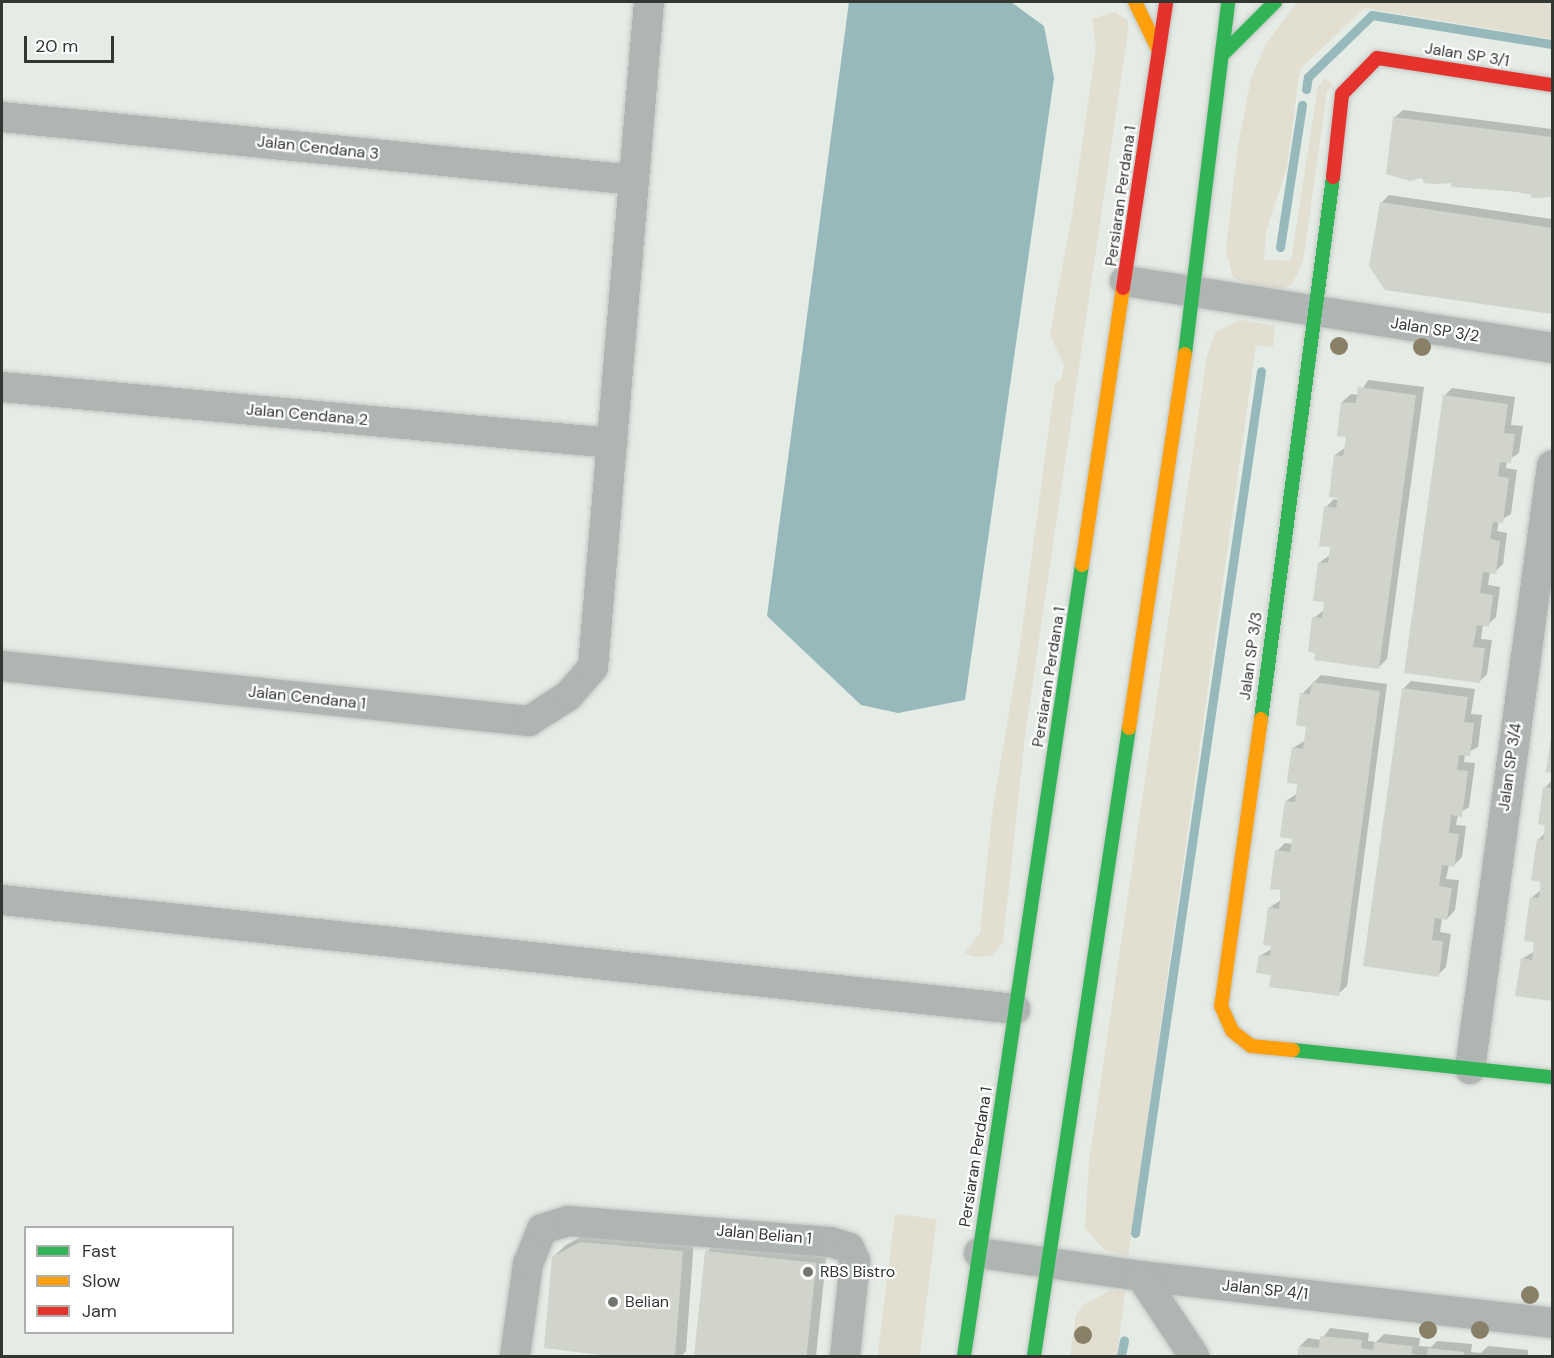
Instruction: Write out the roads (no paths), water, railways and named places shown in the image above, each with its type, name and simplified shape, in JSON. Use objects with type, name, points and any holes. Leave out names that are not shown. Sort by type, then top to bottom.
[{"type":"street","points":[[612,443],[649,2]]},
{"type":"street","points":[[1135,2],[1159,51]]},
{"type":"street","name":"Persiaran Perdana 1","points":[[964,1356],[1166,2]]},
{"type":"street","points":[[1034,1356],[1193,290],[1228,2]]},
{"type":"street","points":[[1222,55],[1275,2]]},
{"type":"street","name":"Jalan SP 3/1","points":[[1377,58],[1552,85]]},
{"type":"street","name":"Jalan SP 3/3","points":[[1377,58],[1342,94],[1317,312],[1221,1006],[1232,1031],[1251,1046],[1470,1069]]},
{"type":"street","name":"Jalan Cendana 3","points":[[2,117],[634,180]]},
{"type":"street","name":"Jalan SP 3/2","points":[[1125,281],[1552,348]]},
{"type":"street","name":"Jalan Cendana 2","points":[[2,387],[612,443]]},
{"type":"street","name":"Jalan Cendana 1","points":[[2,666],[529,721],[568,696],[593,667],[612,443]]},
{"type":"street","name":"Jalan SP 3/4","points":[[1470,1069],[1552,466]]},
{"type":"street","points":[[2,900],[1015,1009]]},
{"type":"street","points":[[1470,1069],[1552,1077]]},
{"type":"street","name":"Jalan Belian 1","points":[[516,1356],[528,1264],[542,1229],[568,1221],[831,1242],[849,1248],[855,1261],[845,1356]]},
{"type":"street","name":"Jalan SP 4/1","points":[[979,1252],[1141,1276],[1552,1323]]},
{"type":"street","points":[[1141,1276],[1194,1356]]},
{"type":"water","points":[[849,2],[1011,2],[1044,26],[1054,78],[965,700],[898,713],[861,705],[767,616]]},
{"type":"waterway","points":[[1306,89],[1308,77],[1372,15],[1552,44]]},
{"type":"waterway","points":[[1280,247],[1302,105]]},
{"type":"waterway","points":[[1135,1233],[1261,371]]},
{"type":"waterway","points":[[1121,1356],[1124,1340]]},
{"type":"place","name":"RBS Bistro","points":[[808,1272]]},
{"type":"place","name":"Belian","points":[[613,1302]]}]
